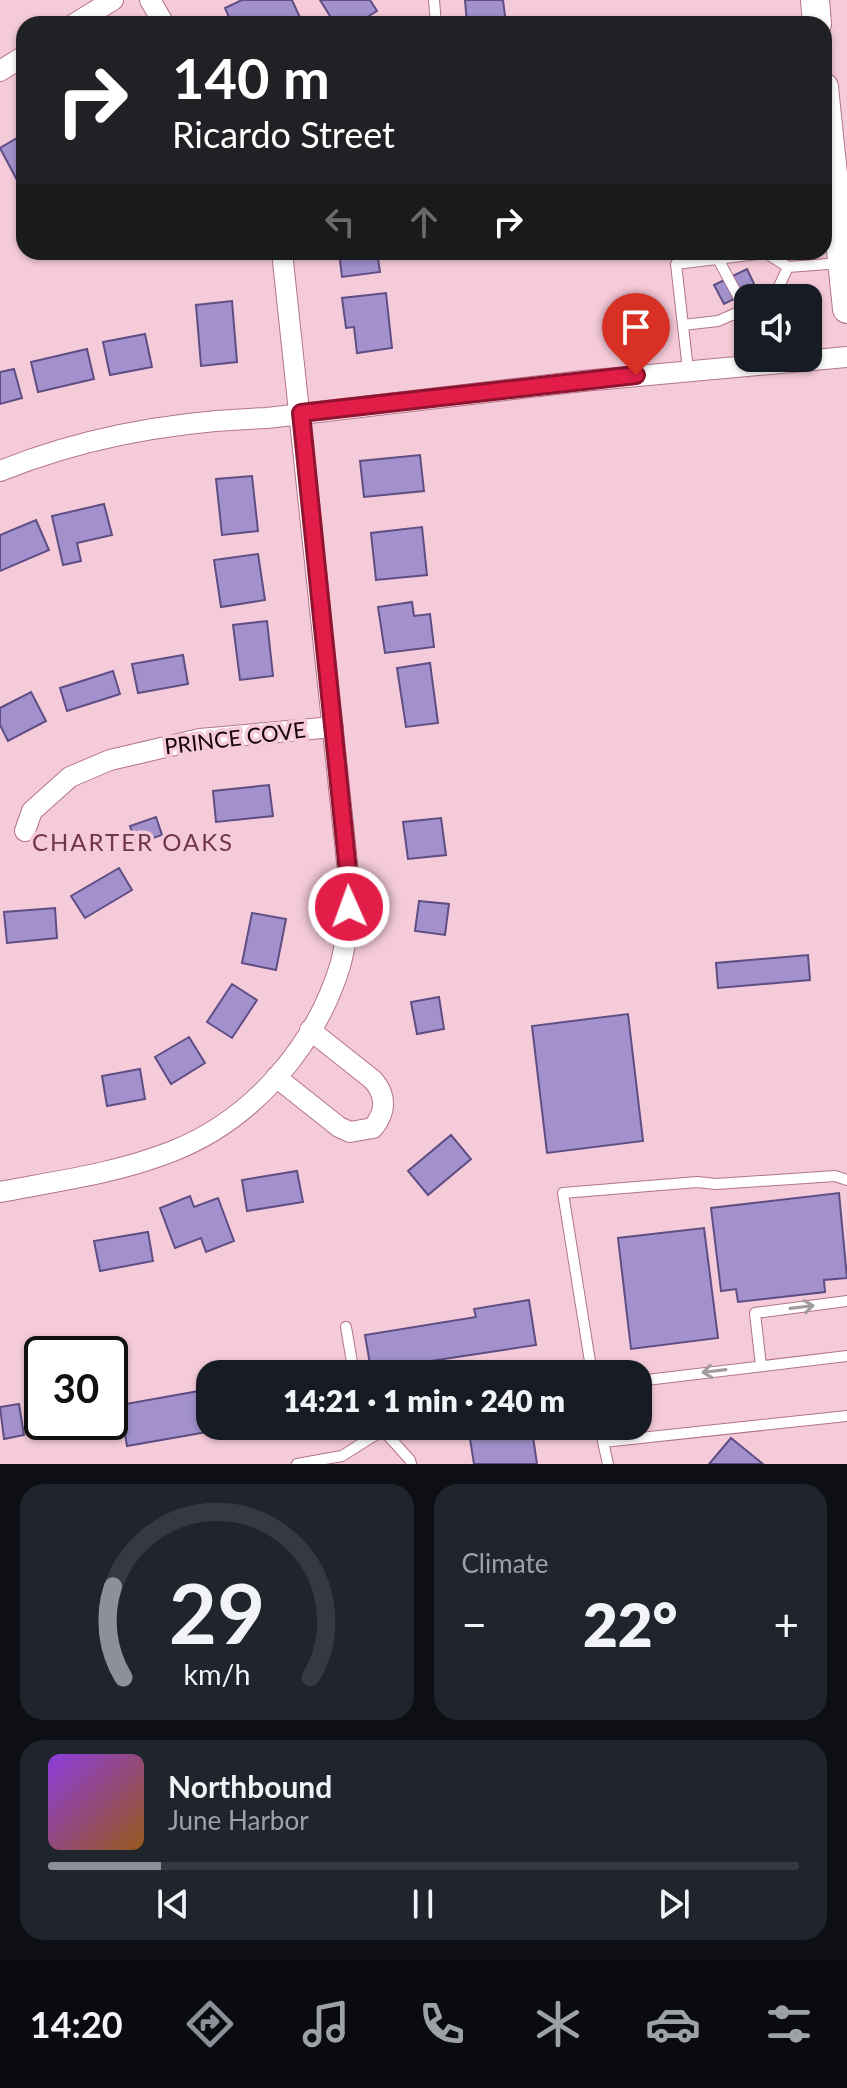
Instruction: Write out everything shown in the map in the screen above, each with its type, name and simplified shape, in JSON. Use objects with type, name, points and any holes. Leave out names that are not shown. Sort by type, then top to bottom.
[{"type":"main road","points":[[832,165],[847,309]]},
{"type":"street","points":[[87,16],[113,0]]},
{"type":"street","points":[[0,1192],[144,1162],[175,1151],[203,1136],[250,1105],[296,1056],[329,995],[340,965],[348,917],[349,881],[283,260]]},
{"type":"street","points":[[0,471],[109,437],[228,419],[688,370],[847,357]]},
{"type":"street","name":"PRINCE COVE","points":[[25,831],[32,811],[70,777],[110,760],[200,739],[333,727]]},
{"type":"street","points":[[276,1077],[339,1127],[350,1132],[373,1128],[379,1121],[383,1112],[381,1090],[373,1080],[310,1030]]},
{"type":"lane","points":[[688,370],[676,264],[710,260]]},
{"type":"lane","points":[[719,260],[734,287]]},
{"type":"lane","points":[[778,260],[788,267],[842,263]]},
{"type":"lane","points":[[780,284],[788,267]]},
{"type":"lane","points":[[683,325],[718,321],[734,314]]},
{"type":"lane","points":[[590,1360],[563,1193],[697,1182],[716,1184],[835,1176],[847,1180]]},
{"type":"lane","points":[[761,1366],[755,1313],[847,1301]]},
{"type":"lane","points":[[346,1327],[352,1360]]},
{"type":"lane","points":[[652,1379],[847,1356]]},
{"type":"lane","points":[[608,1464],[603,1442],[847,1416]]},
{"type":"lane","points":[[297,1464],[342,1456],[365,1440]]},
{"type":"lane","points":[[394,1440],[411,1464]]},
{"type":"building","points":[[242,0],[292,0],[299,16],[228,16],[225,8]]},
{"type":"building","points":[[320,0],[370,0],[377,11],[369,16],[330,16]]},
{"type":"building","points":[[465,0],[503,0],[505,16],[466,16]]},
{"type":"building","points":[[16,139],[16,178],[0,148]]},
{"type":"building","points":[[340,260],[378,260],[380,272],[342,277]]},
{"type":"building","points":[[747,269],[754,284],[734,284],[734,299],[724,304],[714,285]]},
{"type":"building","points":[[386,293],[392,348],[357,353],[354,327],[346,328],[342,298]]},
{"type":"building","points":[[232,301],[237,362],[201,366],[196,305]]},
{"type":"building","points":[[145,334],[152,367],[110,375],[103,342]]},
{"type":"building","points":[[87,349],[94,379],[38,392],[31,362]]},
{"type":"building","points":[[14,369],[22,398],[0,404],[0,372]]},
{"type":"building","points":[[420,455],[424,491],[364,497],[360,461]]},
{"type":"building","points":[[252,476],[258,531],[222,535],[216,479]]},
{"type":"building","points":[[104,504],[112,535],[77,543],[81,561],[63,565],[52,516]]},
{"type":"building","points":[[36,520],[49,550],[0,571],[0,535]]},
{"type":"building","points":[[422,527],[427,575],[376,580],[371,533]]},
{"type":"building","points":[[258,554],[265,600],[221,607],[214,560]]},
{"type":"building","points":[[412,602],[414,616],[430,614],[434,647],[385,653],[378,607]]},
{"type":"building","points":[[267,621],[273,676],[240,680],[233,625]]},
{"type":"building","points":[[183,655],[188,684],[138,693],[132,664]]},
{"type":"building","points":[[430,663],[438,723],[406,727],[397,668]]},
{"type":"building","points":[[113,671],[120,694],[67,711],[60,688]]},
{"type":"building","points":[[31,692],[46,721],[8,741],[0,725],[0,708]]},
{"type":"building","points":[[269,785],[273,816],[216,822],[213,791]]},
{"type":"building","points":[[156,817],[162,835],[136,844],[130,826]]},
{"type":"building","points":[[441,818],[446,855],[408,859],[403,822]]},
{"type":"building","points":[[119,868],[132,890],[85,918],[71,896]]},
{"type":"building","points":[[419,901],[449,904],[445,935],[415,931]]},
{"type":"building","points":[[55,908],[57,938],[7,943],[4,912]]},
{"type":"building","points":[[252,913],[286,919],[276,970],[242,963]]},
{"type":"building","points":[[808,955],[810,980],[718,988],[716,963]]},
{"type":"building","points":[[232,984],[257,1000],[232,1038],[207,1022]]},
{"type":"building","points":[[439,997],[444,1029],[417,1034],[411,1002]]},
{"type":"building","points":[[628,1014],[643,1141],[547,1153],[532,1026]]},
{"type":"building","points":[[189,1037],[205,1063],[171,1084],[155,1057]]},
{"type":"building","points":[[140,1069],[145,1099],[107,1106],[102,1076]]},
{"type":"building","points":[[451,1135],[471,1159],[428,1195],[408,1171]]},
{"type":"building","points":[[297,1171],[303,1202],[247,1211],[242,1180]]},
{"type":"building","points":[[839,1193],[847,1278],[824,1280],[825,1292],[738,1302],[736,1289],[721,1291],[711,1208]]},
{"type":"building","points":[[190,1196],[194,1207],[218,1198],[234,1241],[206,1252],[201,1238],[175,1248],[160,1208]]},
{"type":"building","points":[[704,1228],[718,1338],[631,1349],[618,1238]]},
{"type":"building","points":[[148,1232],[153,1261],[100,1271],[94,1241]]},
{"type":"building","points":[[529,1300],[536,1345],[437,1360],[369,1360],[365,1335],[476,1317],[474,1309]]},
{"type":"building","points":[[196,1391],[196,1434],[127,1446],[128,1404]]},
{"type":"building","points":[[19,1404],[24,1435],[4,1439],[0,1407]]},
{"type":"building","points":[[731,1438],[763,1464],[709,1464]]},
{"type":"building","points":[[470,1440],[533,1440],[537,1464],[474,1464]]},
{"type":"district","name":"CHARTER OAKS","points":[[133,843]]},
{"type":"route","points":[[349,907],[349,881],[301,413],[636,375]]}]
